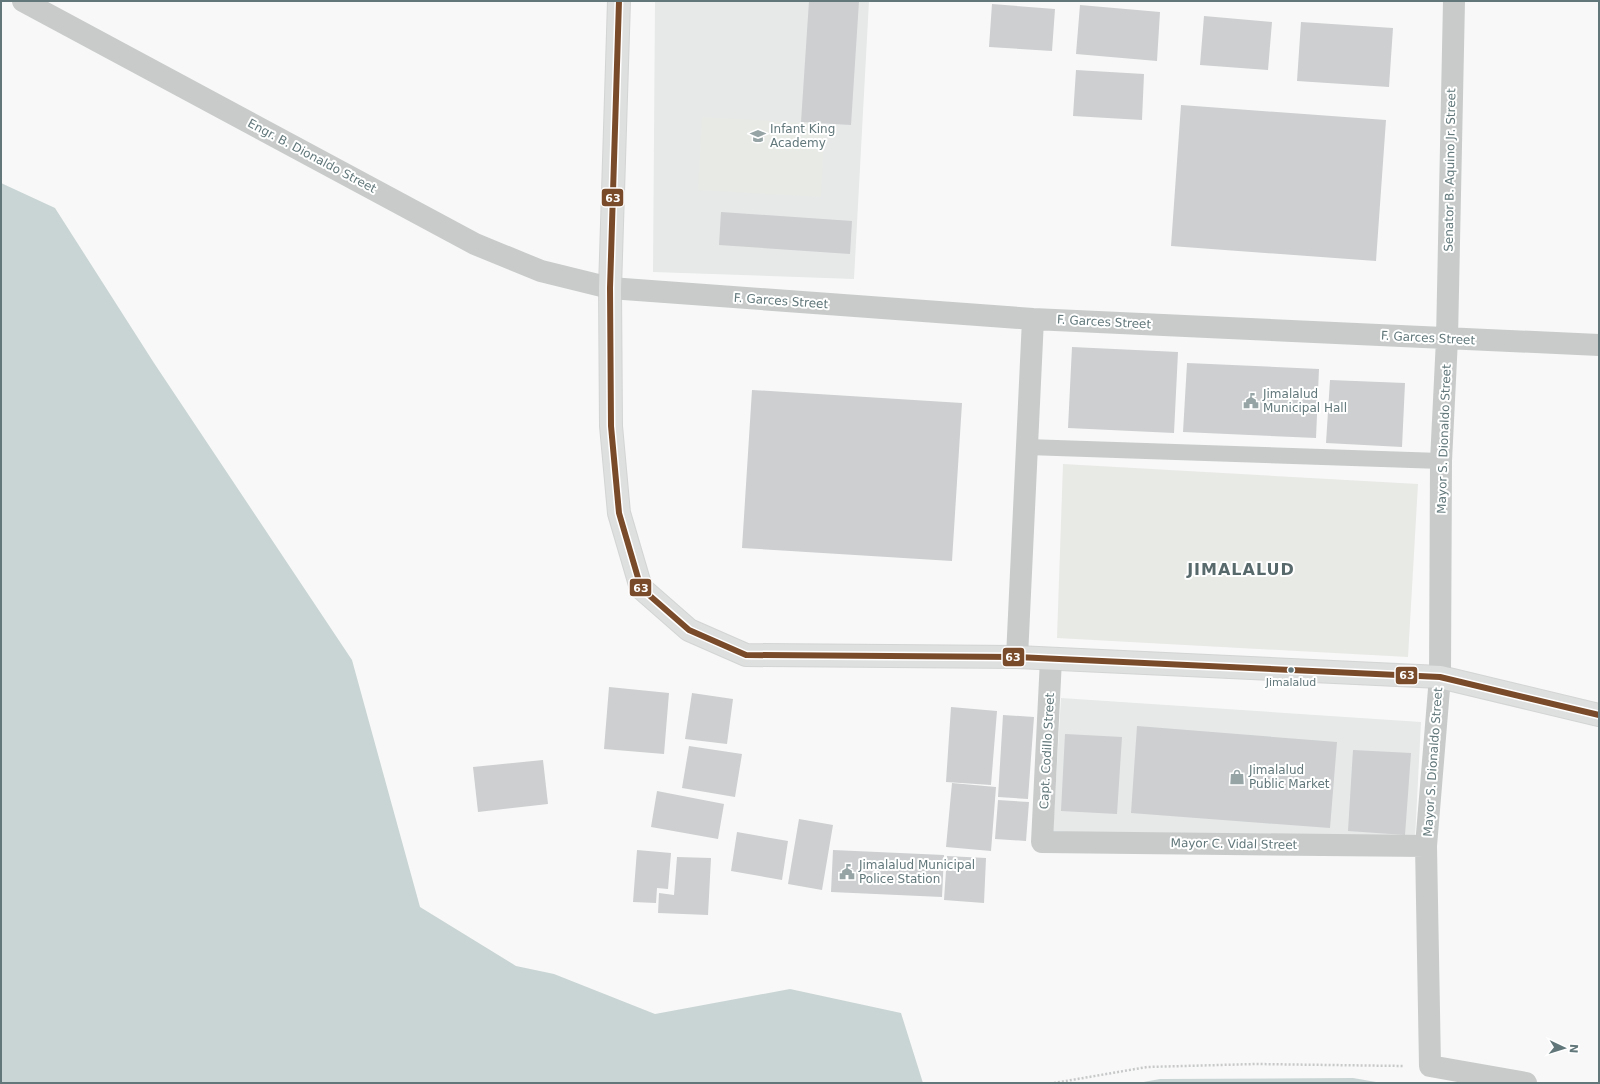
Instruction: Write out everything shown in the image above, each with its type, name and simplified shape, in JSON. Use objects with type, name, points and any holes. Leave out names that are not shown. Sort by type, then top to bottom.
[{"type":"highway","points":[[619,1],[610,288],[611,426],[619,513],[641,588],[688,630],[746,655],[1017,657],[1440,677],[1599,715]]},
{"type":"street","name":"Engr. B. Dionaldo Street","points":[[23,1],[475,244],[541,271],[610,288]]},
{"type":"street","name":"Senator B. Aquino Jr. Street","points":[[1447,338],[1454,1]]},
{"type":"street","name":"F. Garces Street","points":[[610,288],[1033,319],[1599,345]]},
{"type":"street","points":[[1017,657],[1033,319]]},
{"type":"street","name":"Mayor S. Dionaldo Street","points":[[1430,1066],[1426,846],[1440,677],[1441,461],[1447,338]]},
{"type":"street","name":"Capt. Codillo Street","points":[[1042,842],[1051,659]]},
{"type":"street","name":"Mayor C. Vidal Street","points":[[1042,842],[1426,846]]},
{"type":"street","points":[[1430,1066],[1526,1083]]},
{"type":"lane","points":[[1027,447],[1441,461]]},
{"type":"path","points":[[1054,1083],[1147,1067],[1256,1064],[1430,1066]]},
{"type":"shaded area","name":"Infant King Academy","points":[[655,1],[869,1],[854,279],[653,272]]},
{"type":"shaded area","points":[[702,117],[825,124],[821,197],[698,190]]},
{"type":"shaded area","points":[[1,183],[55,208],[154,363],[352,660],[420,907],[516,966],[554,974],[655,1014],[790,989],[901,1013],[923,1083],[1,1083]]},
{"type":"shaded area","points":[[1063,464],[1418,484],[1408,657],[1057,638]]},
{"type":"shaded area","name":"Jimalalud Public Market","points":[[1061,698],[1421,722],[1415,839],[1053,832]]},
{"type":"shaded area","points":[[1353,1078],[1382,1083],[1138,1083],[1160,1079]]},
{"type":"building","points":[[809,1],[859,1],[851,125],[801,122]]},
{"type":"building","points":[[992,4],[1055,9],[1052,51],[989,47]]},
{"type":"building","points":[[1080,5],[1160,12],[1157,61],[1076,54]]},
{"type":"building","points":[[1204,16],[1272,22],[1268,70],[1200,65]]},
{"type":"building","points":[[1301,22],[1393,28],[1389,87],[1297,81]]},
{"type":"building","points":[[1076,70],[1144,74],[1142,120],[1073,116]]},
{"type":"building","points":[[1181,105],[1386,120],[1376,261],[1171,246]]},
{"type":"building","points":[[721,212],[852,221],[850,254],[719,245]]},
{"type":"building","points":[[1072,347],[1178,352],[1174,433],[1068,428]]},
{"type":"building","name":"Jimalalud Municipal Hall","points":[[1187,363],[1319,369],[1316,438],[1183,432]]},
{"type":"building","points":[[1330,380],[1405,383],[1402,447],[1326,443]]},
{"type":"building","points":[[752,390],[962,403],[952,561],[742,548]]},
{"type":"building","points":[[609,687],[669,693],[664,754],[604,749]]},
{"type":"building","points":[[692,693],[733,699],[727,744],[685,739]]},
{"type":"building","points":[[951,707],[997,711],[991,785],[946,782]]},
{"type":"building","points":[[1003,715],[1034,717],[1028,799],[998,797]]},
{"type":"building","points":[[1137,726],[1337,742],[1330,828],[1131,813]]},
{"type":"building","points":[[1065,734],[1122,737],[1117,814],[1061,811]]},
{"type":"building","points":[[689,746],[742,754],[735,797],[682,788]]},
{"type":"building","points":[[1353,750],[1411,753],[1405,835],[1348,831]]},
{"type":"building","points":[[543,760],[548,804],[478,812],[473,767]]},
{"type":"building","points":[[952,783],[996,787],[991,851],[946,847]]},
{"type":"building","points":[[657,791],[724,804],[718,839],[651,827]]},
{"type":"building","points":[[998,800],[1029,802],[1026,841],[995,839]]},
{"type":"building","points":[[799,819],[833,825],[822,890],[788,884]]},
{"type":"building","points":[[737,832],[788,841],[782,880],[731,871]]},
{"type":"building","points":[[637,850],[671,853],[668,889],[657,888],[656,903],[633,902]]},
{"type":"building","points":[[833,850],[944,855],[942,897],[831,892]]},
{"type":"building","points":[[947,856],[986,858],[984,903],[944,900]]},
{"type":"building","points":[[677,857],[711,858],[708,915],[658,913],[659,893],[674,895]]},
{"type":"transit line","name":"63","points":[[619,1],[610,288],[611,426],[619,513],[641,588],[689,630],[746,655],[1017,657],[1440,677],[1599,715]]},
{"type":"place","name":"Infant King Academy","points":[[758,136]]},
{"type":"place","name":"Jimalalud Municipal Hall","points":[[1251,401]]},
{"type":"place","name":"Jimalalud","points":[[1291,670]]},
{"type":"place","name":"Jimalalud Public Market","points":[[1237,777]]},
{"type":"place","name":"Jimalalud Municipal Police Station","points":[[847,872]]},
{"type":"district","name":"JIMALALUD","points":[[1241,569]]}]
